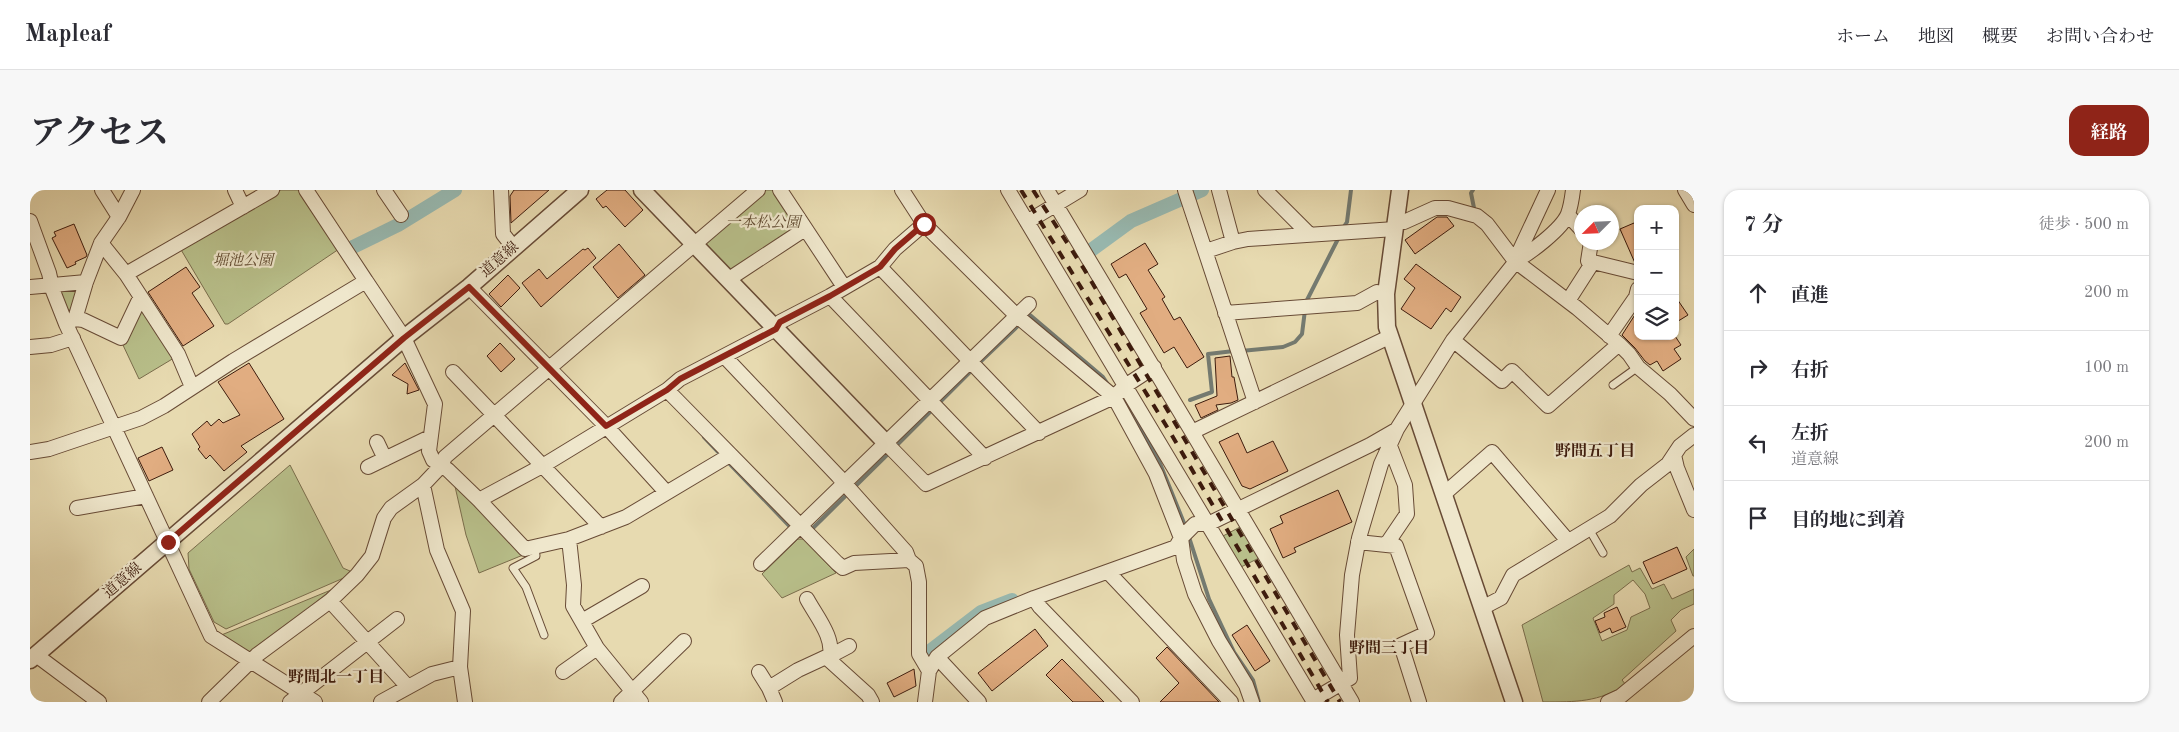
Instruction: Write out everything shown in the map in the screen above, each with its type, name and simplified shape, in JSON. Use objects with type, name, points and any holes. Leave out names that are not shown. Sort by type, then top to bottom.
[{"type":"street","points":[[102,190],[119,217]]},
{"type":"street","points":[[70,322],[101,244],[119,217],[133,190]]},
{"type":"street","points":[[235,190],[244,206]]},
{"type":"street","points":[[126,274],[272,190]]},
{"type":"street","points":[[306,190],[404,338],[435,404],[429,451],[433,460],[479,500],[525,549],[570,539],[626,517],[730,455]]},
{"type":"street","points":[[384,190],[401,215]]},
{"type":"street","points":[[500,190],[503,234],[514,248]]},
{"type":"street","name":"道意線","points":[[33,657],[404,338],[469,287],[580,190]]},
{"type":"street","points":[[642,190],[926,484],[1114,398],[1125,386],[1154,367]]},
{"type":"street","points":[[209,702],[252,662],[257,655],[330,601],[356,575],[372,556],[384,518],[391,508],[423,485],[441,466],[445,457],[758,190]]},
{"type":"street","points":[[780,190],[844,287]]},
{"type":"street","points":[[902,190],[924,224],[1017,316],[1114,398],[1186,533],[1184,560],[1195,594],[1219,641],[1246,685],[1252,702]]},
{"type":"street","points":[[1008,190],[1313,701],[1350,678],[1346,634],[1358,542],[1375,480],[1397,429],[1454,340],[1514,261],[1548,190]]},
{"type":"street","points":[[1046,190],[1154,367],[1352,702]]},
{"type":"street","points":[[1027,222],[1080,190]]},
{"type":"street","points":[[1185,190],[1255,402]]},
{"type":"street","points":[[1219,190],[1233,242]]},
{"type":"street","points":[[1265,190],[1309,234]]},
{"type":"street","points":[[1400,190],[1386,294],[1385,316],[1389,337],[1514,702]]},
{"type":"street","points":[[1514,261],[1526,255],[1558,227],[1568,215],[1573,190]]},
{"type":"street","points":[[1684,190],[1694,205]]},
{"type":"street","points":[[1206,251],[1233,242],[1396,225],[1435,208],[1448,208],[1465,212],[1476,216],[1487,224],[1514,261],[1568,301],[1614,340],[1629,354],[1638,367],[1670,394],[1694,419]]},
{"type":"street","points":[[1568,215],[1574,221]]},
{"type":"street","points":[[30,221],[52,286],[70,322],[73,338],[211,636],[252,662],[295,698],[314,702]]},
{"type":"street","points":[[479,500],[544,465],[667,390],[680,379],[776,329],[780,322],[880,267],[895,249],[924,224]]},
{"type":"street","points":[[729,279],[805,229]]},
{"type":"street","points":[[101,244],[126,274],[178,354],[192,387]]},
{"type":"street","points":[[1590,250],[1588,261],[1634,272]]},
{"type":"street","points":[[1568,301],[1593,262]]},
{"type":"street","points":[[880,267],[1039,433]]},
{"type":"street","points":[[30,452],[48,449],[141,418],[164,406],[366,281]]},
{"type":"street","points":[[30,288],[86,282]]},
{"type":"street","points":[[469,287],[606,426],[666,492]]},
{"type":"street","points":[[1225,312],[1357,303],[1377,292],[1386,294]]},
{"type":"street","points":[[1454,340],[1502,381],[1512,371],[1548,406],[1614,340],[1636,295]]},
{"type":"street","points":[[830,296],[985,458]]},
{"type":"street","points":[[70,322],[83,320],[121,338],[140,298]]},
{"type":"street","points":[[761,564],[1029,304]]},
{"type":"street","points":[[1192,432],[1389,337]]},
{"type":"street","points":[[30,347],[51,345],[73,338]]},
{"type":"street","points":[[725,357],[844,484],[906,552],[909,560],[916,566],[919,582],[918,654],[929,671]]},
{"type":"street","points":[[453,372],[544,465],[601,527]]},
{"type":"street","points":[[667,390],[843,568],[854,563],[909,560]]},
{"type":"street","points":[[926,702],[929,671],[937,658],[985,618],[1034,598],[1176,547],[1195,524],[1208,524],[1237,508],[1370,445],[1397,429]]},
{"type":"street","points":[[1482,608],[1501,598],[1513,575],[1610,516],[1641,484],[1668,464],[1680,446],[1694,435]]},
{"type":"street","points":[[368,467],[430,437]]},
{"type":"street","points":[[377,442],[385,459]]},
{"type":"street","points":[[1386,545],[1407,514],[1405,485],[1390,446]]},
{"type":"street","points":[[1444,494],[1492,452],[1568,541]]},
{"type":"street","points":[[1674,455],[1677,468],[1694,510]]},
{"type":"street","points":[[423,485],[437,550],[463,611],[460,667],[464,702]]},
{"type":"street","points":[[77,508],[146,496]]},
{"type":"street","points":[[570,539],[574,585],[573,606],[597,648],[641,702]]},
{"type":"street","points":[[1358,542],[1396,546],[1427,633],[1400,645],[1419,702]]},
{"type":"street","points":[[1108,572],[1231,702]]},
{"type":"street","points":[[582,621],[642,586]]},
{"type":"street","points":[[1034,598],[1040,607],[1132,702]]},
{"type":"street","points":[[807,599],[830,641],[832,652],[829,658]]},
{"type":"street","points":[[330,601],[408,687]]},
{"type":"street","points":[[295,698],[397,619]]},
{"type":"street","points":[[1608,702],[1623,699],[1694,636]]},
{"type":"street","points":[[621,702],[684,641]]},
{"type":"street","points":[[829,658],[849,646]]},
{"type":"street","points":[[563,672],[597,648]]},
{"type":"street","points":[[769,688],[826,656],[868,695],[872,702]]},
{"type":"street","points":[[33,657],[99,702]]},
{"type":"street","points":[[937,658],[979,702]]},
{"type":"street","points":[[381,702],[432,674],[460,667]]},
{"type":"street","points":[[759,672],[775,702]]},
{"type":"lane","points":[[1613,385],[1638,367]]},
{"type":"lane","points":[[1589,529],[1603,553]]},
{"type":"lane","points":[[536,546],[536,556],[513,568],[526,587],[544,635]]},
{"type":"green space","name":"堀池公園","points":[[281,190],[301,190],[339,249],[228,324],[225,324],[180,248]]},
{"type":"green space","name":"一本松公園","points":[[763,190],[774,190],[797,226],[734,271],[729,270],[704,243]]},
{"type":"green space","points":[[80,288],[71,310],[65,311],[59,298],[61,289]]},
{"type":"green space","points":[[142,308],[174,358],[139,379],[122,343]]},
{"type":"green space","points":[[290,465],[343,568],[350,571],[346,577],[226,629],[214,622],[189,569],[188,553]]},
{"type":"green space","points":[[454,482],[523,555],[479,573],[466,535]]},
{"type":"green space","points":[[1240,527],[1259,558],[1241,567],[1223,536]]},
{"type":"green space","points":[[798,539],[803,539],[836,573],[782,598],[762,574]]},
{"type":"green space","points":[[1694,549],[1694,576],[1693,576],[1686,557]]},
{"type":"green space","points":[[1629,565],[1632,572],[1640,568],[1652,589],[1664,584],[1672,599],[1694,589],[1694,604],[1681,610],[1671,620],[1676,631],[1622,680],[1626,685],[1606,695],[1587,700],[1543,702],[1522,625]],"holes":[[[1633,580],[1645,594],[1650,608],[1631,617],[1627,630],[1602,641],[1593,618],[1614,604],[1614,595]]]},
{"type":"green space","points":[[331,590],[252,654],[245,654],[219,636]]},
{"type":"building","points":[[514,190],[549,190],[511,223],[510,196]]},
{"type":"building","points":[[607,190],[625,190],[643,210],[625,227],[606,206],[603,208],[596,199]]},
{"type":"building","points":[[1437,217],[1447,217],[1454,226],[1415,254],[1405,240]]},
{"type":"building","points":[[1634,223],[1634,261],[1620,229]]},
{"type":"building","points":[[74,224],[87,255],[75,262],[76,264],[67,268],[52,238],[56,236],[54,232]]},
{"type":"building","points":[[1145,243],[1158,264],[1148,270],[1165,297],[1162,299],[1174,320],[1180,317],[1204,357],[1187,368],[1174,347],[1164,353],[1140,313],[1147,309],[1126,274],[1119,278],[1111,264]]},
{"type":"building","points":[[619,244],[645,275],[618,298],[593,267]]},
{"type":"building","points":[[588,248],[596,258],[541,307],[522,283],[539,269],[547,279],[583,249]]},
{"type":"building","points":[[1416,264],[1461,297],[1451,312],[1446,308],[1431,329],[1401,309],[1415,288],[1404,279]]},
{"type":"building","points":[[186,267],[200,287],[192,293],[214,326],[183,346],[148,292]]},
{"type":"building","points":[[508,275],[520,288],[501,307],[489,294]]},
{"type":"building","points":[[1679,302],[1688,315],[1679,321]]},
{"type":"building","points":[[1634,316],[1634,340],[1678,340],[1681,345],[1674,349],[1681,359],[1663,371],[1657,361],[1650,365],[1645,361],[1622,335]]},
{"type":"building","points":[[500,343],[515,359],[501,372],[487,356]]},
{"type":"building","points":[[1230,356],[1232,377],[1234,377],[1238,400],[1216,405],[1218,410],[1201,418],[1195,405],[1217,396],[1215,358]]},
{"type":"building","points":[[249,363],[284,419],[241,446],[247,452],[224,471],[210,455],[206,459],[198,449],[200,447],[192,434],[207,421],[211,426],[219,419],[223,423],[240,415],[218,382]]},
{"type":"building","points":[[405,363],[419,390],[407,394],[408,384],[392,375]]},
{"type":"building","points":[[1238,433],[1247,453],[1273,441],[1288,471],[1250,489],[1242,486],[1219,442]]},
{"type":"building","points":[[162,447],[173,470],[149,481],[138,458]]},
{"type":"building","points":[[1338,490],[1352,522],[1294,548],[1296,552],[1283,558],[1270,529],[1283,523],[1280,516]]},
{"type":"building","points":[[1677,547],[1687,569],[1653,584],[1643,562]]},
{"type":"building","points":[[1617,607],[1626,627],[1612,633],[1610,628],[1600,633],[1595,621],[1605,617],[1604,613]]},
{"type":"building","points":[[1247,625],[1270,661],[1255,671],[1232,635]]},
{"type":"building","points":[[1035,629],[1048,646],[992,691],[978,673]]},
{"type":"building","points":[[1167,647],[1219,702],[1160,702],[1179,683],[1156,658]]},
{"type":"building","points":[[1062,659],[1104,702],[1073,702],[1046,675]]},
{"type":"building","points":[[914,669],[916,686],[894,697],[887,683]]},
{"type":"waterway","points":[[353,247],[398,225],[455,190]]},
{"type":"waterway","points":[[1090,251],[1131,221],[1202,190]]},
{"type":"waterway","points":[[1343,228],[1347,222],[1351,190]]},
{"type":"waterway","points":[[1473,190],[1471,193],[1474,208]]},
{"type":"waterway","points":[[1241,351],[1283,347],[1295,342],[1302,334],[1306,302],[1339,237]]},
{"type":"waterway","points":[[1025,319],[1030,315],[1103,377],[1109,386]]},
{"type":"waterway","points":[[978,364],[1020,324]]},
{"type":"waterway","points":[[1190,400],[1212,392],[1208,354],[1234,351]]},
{"type":"waterway","points":[[895,447],[973,369]]},
{"type":"waterway","points":[[1130,413],[1157,456],[1186,528]]},
{"type":"waterway","points":[[704,437],[722,456]]},
{"type":"waterway","points":[[810,531],[890,452]]},
{"type":"waterway","points":[[727,461],[799,536],[805,536]]},
{"type":"waterway","points":[[1188,534],[1209,599],[1234,652],[1253,680],[1259,702]]},
{"type":"waterway","points":[[926,654],[981,612],[1012,600]]},
{"type":"railway","points":[[1021,190],[1167,427],[1328,702]]},
{"type":"railway","points":[[1033,190],[1084,269],[1340,702]]},
{"type":"district","name":"野間五丁目","points":[[1595,452]]},
{"type":"district","name":"野間三丁目","points":[[1389,649]]},
{"type":"district","name":"野間北一丁目","points":[[336,678]]},
{"type":"route","points":[[168,542],[404,338],[469,287],[606,426],[667,390],[680,379],[776,329],[780,322],[880,267],[895,249],[924,224]]}]
